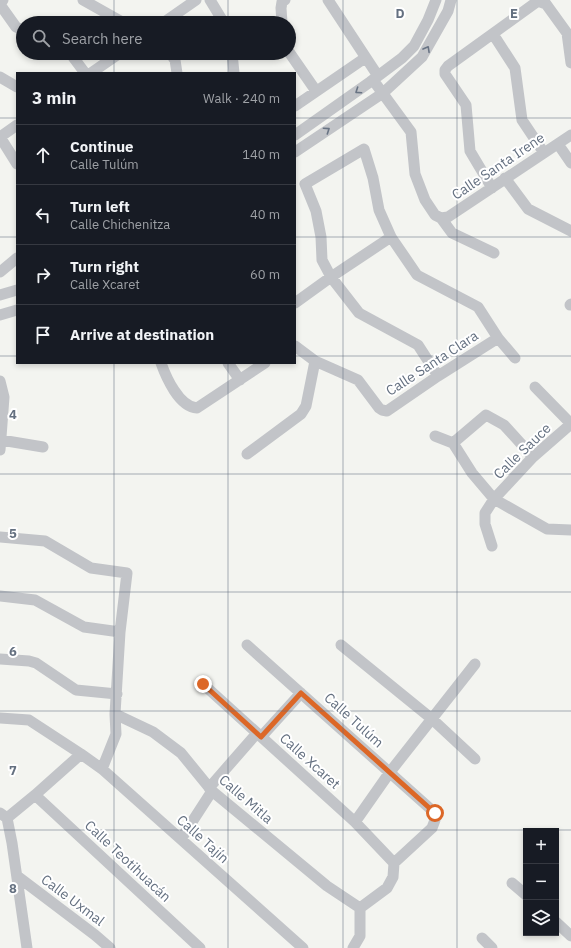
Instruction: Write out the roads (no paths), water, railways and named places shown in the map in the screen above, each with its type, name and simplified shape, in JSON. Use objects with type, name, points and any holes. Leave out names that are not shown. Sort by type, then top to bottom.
[{"type":"street","points":[[83,0],[112,16]]},
{"type":"street","points":[[173,16],[196,0]]},
{"type":"street","points":[[210,0],[220,16]]},
{"type":"street","points":[[282,16],[282,2],[285,0]]},
{"type":"street","points":[[328,0],[365,58],[383,93],[411,132],[415,174],[425,200],[435,215],[441,218],[452,234],[494,253]]},
{"type":"street","points":[[296,134],[402,58],[414,46],[428,20],[436,0]]},
{"type":"street","points":[[296,151],[383,93],[422,57],[448,11],[451,0]]},
{"type":"street","points":[[492,188],[470,151],[466,105],[445,74],[444,70],[538,1],[546,4],[567,33],[571,63]]},
{"type":"street","points":[[2,2],[16,27]]},
{"type":"street","points":[[493,34],[516,68],[522,120],[544,153]]},
{"type":"street","points":[[296,105],[365,58]]},
{"type":"street","points":[[75,60],[84,72]]},
{"type":"street","points":[[94,72],[105,69],[113,60]]},
{"type":"street","points":[[176,60],[177,72]]},
{"type":"street","points":[[233,60],[234,72]]},
{"type":"street","points":[[295,60],[316,91]]},
{"type":"street","points":[[0,77],[16,86]]},
{"type":"street","points":[[16,126],[0,137],[16,162]]},
{"type":"street","name":"Calle Santa Irene","points":[[441,218],[448,217],[571,135]]},
{"type":"street","points":[[558,144],[571,163]]},
{"type":"street","points":[[438,376],[418,345],[359,313],[331,277],[322,260],[321,237],[316,211],[305,184],[364,149],[373,178],[379,210],[391,237],[417,275],[478,307],[498,338],[515,358]]},
{"type":"street","points":[[505,178],[528,208],[571,231]]},
{"type":"street","points":[[296,302],[391,237]]},
{"type":"street","points":[[0,272],[16,259]]},
{"type":"street","points":[[0,295],[16,290]]},
{"type":"street","points":[[0,315],[16,310]]},
{"type":"street","name":"Calle Santa Clara","points":[[316,360],[358,380],[382,410],[386,411],[498,338]]},
{"type":"street","points":[[247,454],[301,414],[306,406],[316,360],[296,347]]},
{"type":"street","points":[[160,364],[169,383],[186,405],[192,408],[197,408],[264,364]]},
{"type":"street","points":[[229,364],[240,380]]},
{"type":"street","points":[[0,381],[4,397],[0,450]]},
{"type":"street","points":[[535,387],[571,424]]},
{"type":"street","points":[[453,443],[486,415],[504,425],[533,458]]},
{"type":"street","name":"Calle Sauce","points":[[492,546],[484,524],[485,513],[494,499],[533,458],[571,424]]},
{"type":"street","points":[[435,436],[453,443],[472,473],[494,499],[548,529],[571,530]]},
{"type":"street","points":[[0,440],[42,447]]},
{"type":"street","points":[[0,537],[45,541],[91,568],[127,572],[120,632],[115,714],[116,734],[102,769]]},
{"type":"street","points":[[0,596],[36,600],[84,626],[120,632]]},
{"type":"street","name":"Calle Tulúm","points":[[247,645],[435,813],[435,820],[432,828],[394,863]]},
{"type":"street","points":[[341,645],[432,719],[475,759]]},
{"type":"street","points":[[0,659],[29,661],[36,663],[76,690],[116,694]]},
{"type":"street","points":[[355,822],[390,772],[475,664]]},
{"type":"street","name":"Calle Xcaret","points":[[203,684],[355,822],[394,863]]},
{"type":"street","points":[[181,839],[210,790],[259,735],[301,693]]},
{"type":"street","name":"Calle Mitla","points":[[115,714],[153,732],[181,753],[210,790],[327,886],[360,908]]},
{"type":"street","name":"Calle Tajín","points":[[0,718],[29,720],[102,769],[303,948]]},
{"type":"street","points":[[27,948],[17,876],[4,815],[36,796],[81,754]]},
{"type":"street","name":"Calle Teotihuacán","points":[[36,796],[200,948]]},
{"type":"street","points":[[353,948],[360,936],[360,908],[387,888],[393,877],[394,863]]},
{"type":"street","name":"Calle Uxmal","points":[[17,876],[110,948]]},
{"type":"street","points":[[512,883],[523,892]]},
{"type":"street","points":[[559,925],[571,936]]},
{"type":"street","points":[[482,938],[492,948]]}]
